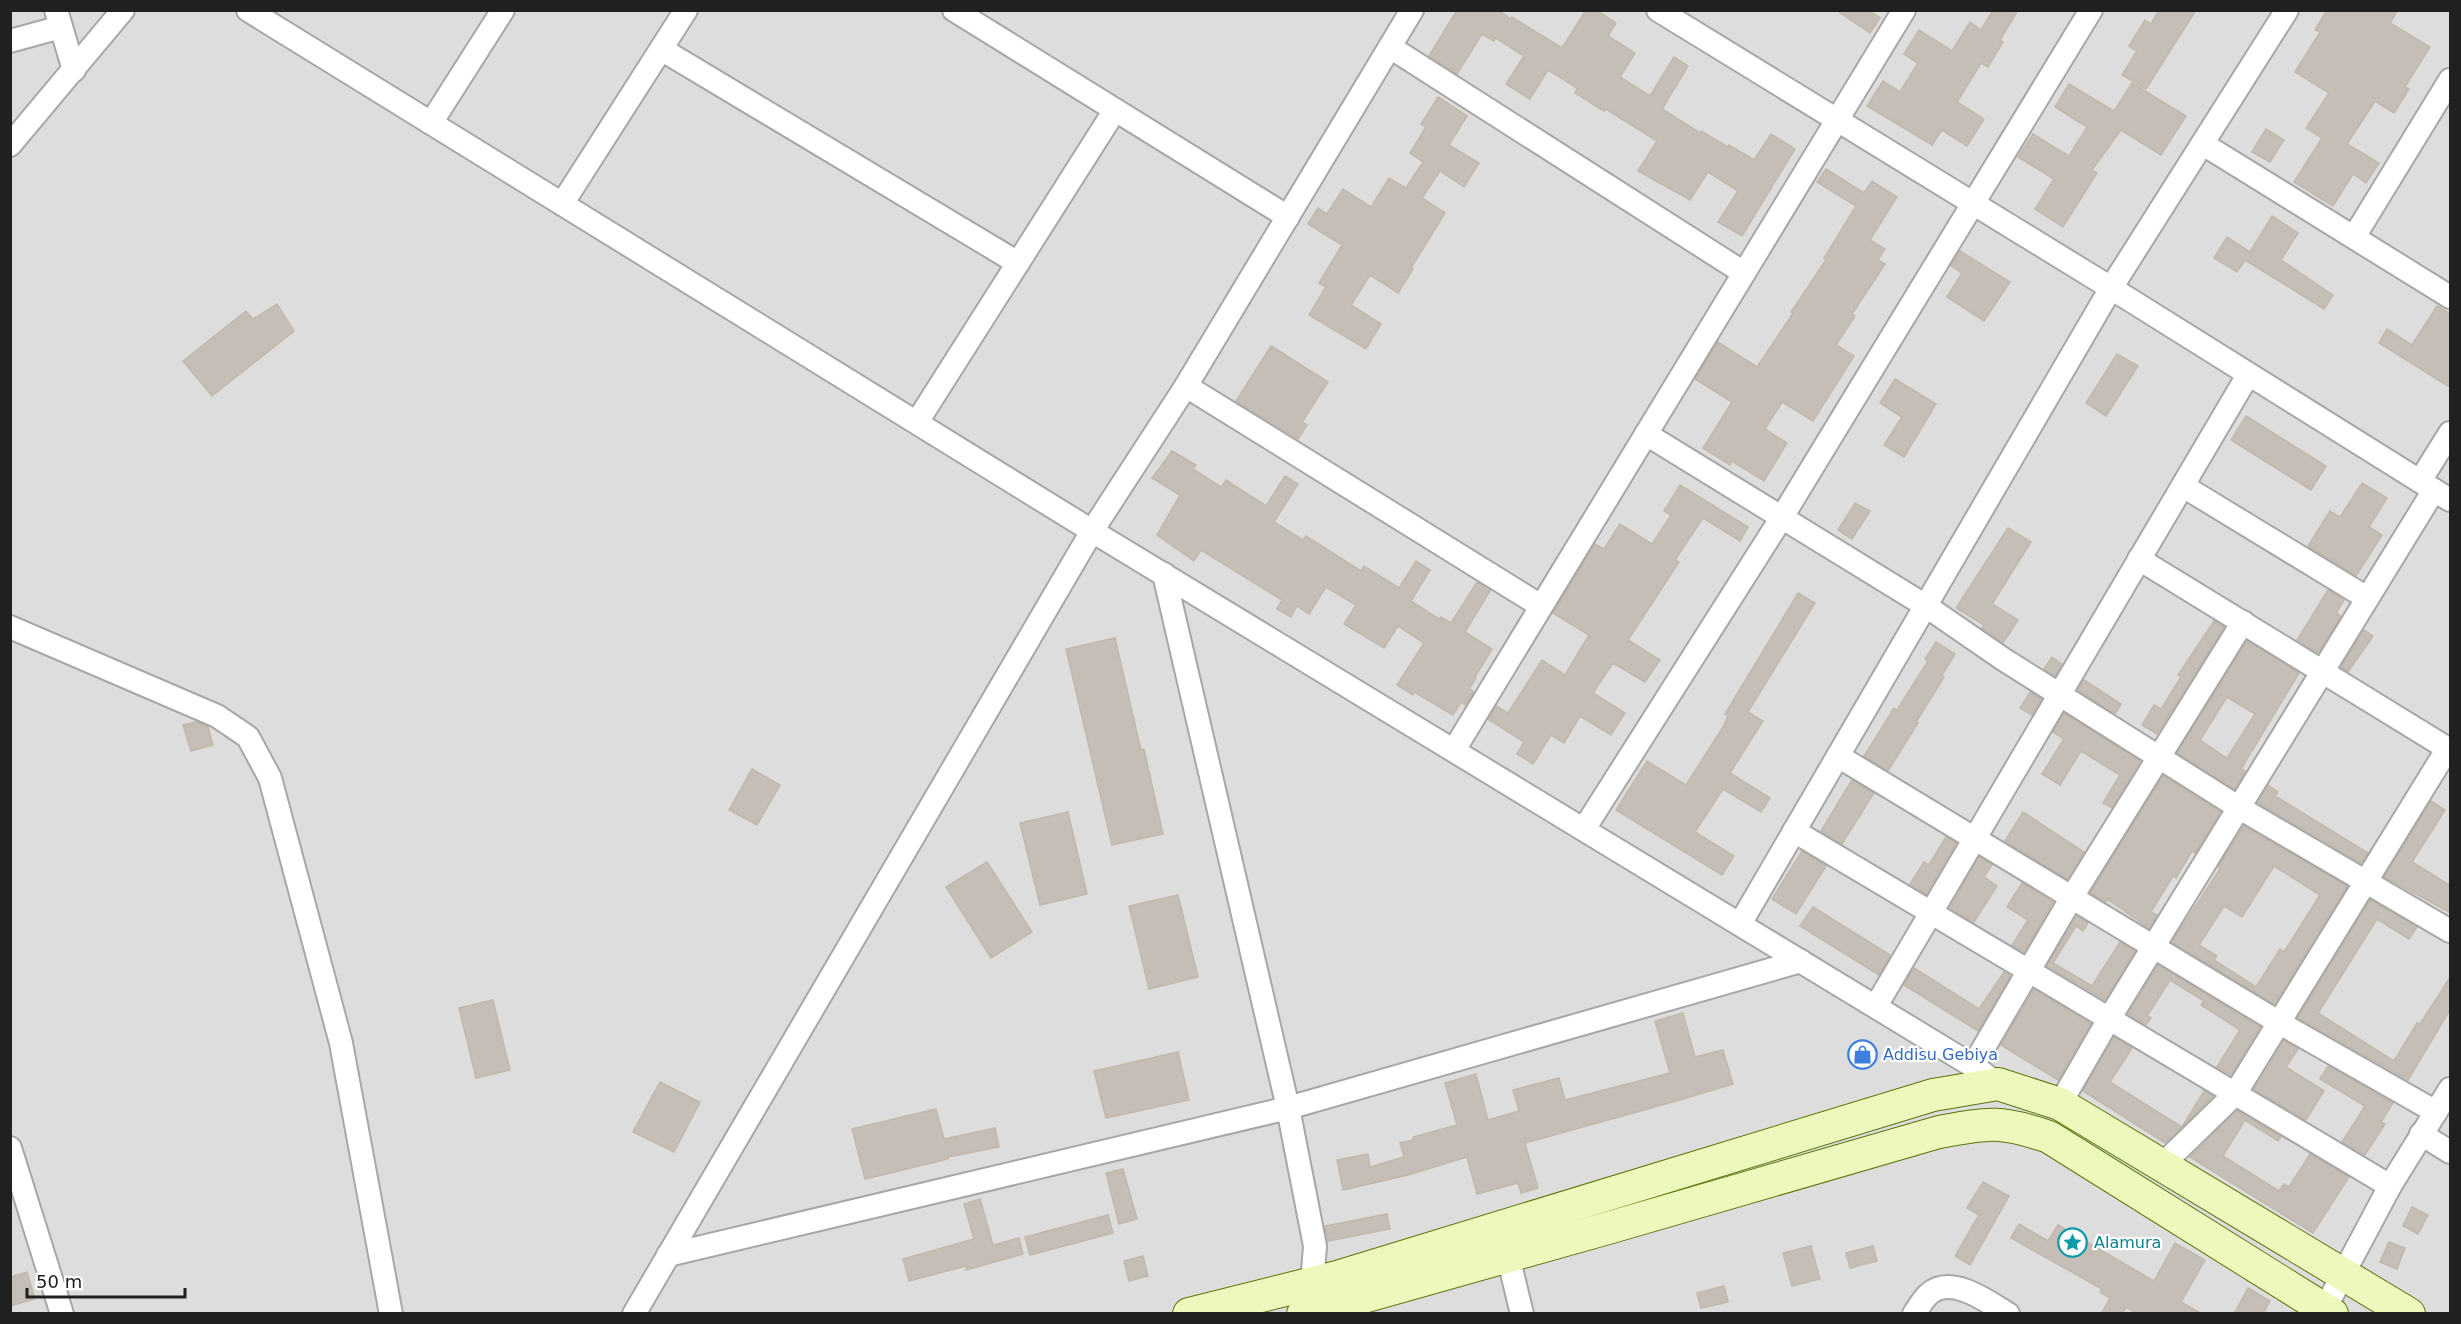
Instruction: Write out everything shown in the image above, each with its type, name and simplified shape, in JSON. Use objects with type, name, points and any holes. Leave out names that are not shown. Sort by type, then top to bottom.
[{"type":"main road","points":[[1325,1302],[1933,1095],[1998,1084],[2060,1104],[2409,1314]]},
{"type":"main road","points":[[1189,1314],[1325,1302],[1508,1256],[1939,1132],[1987,1123],[2015,1126],[2049,1137],[2326,1312]]},
{"type":"street","points":[[10,145],[123,10]]},
{"type":"street","points":[[248,10],[1092,531],[1876,1006],[1998,1084]]},
{"type":"street","points":[[432,123],[503,10]]},
{"type":"street","points":[[562,204],[686,10]]},
{"type":"street","points":[[954,10],[1288,218]]},
{"type":"street","points":[[634,1314],[1092,531],[1186,387],[1412,10]]},
{"type":"street","points":[[1658,10],[2435,490]]},
{"type":"street","points":[[1454,750],[1904,10]]},
{"type":"street","points":[[1584,829],[1782,517],[2091,10]]},
{"type":"street","points":[[1740,924],[2111,288],[2287,10]]},
{"type":"street","points":[[10,41],[58,19],[74,70]]},
{"type":"street","points":[[1390,47],[1744,273]]},
{"type":"street","points":[[661,49],[1018,263]]},
{"type":"street","points":[[2354,237],[2451,80]]},
{"type":"street","points":[[916,422],[1114,110]]},
{"type":"street","points":[[2203,144],[2451,297]]},
{"type":"street","points":[[1876,1006],[2248,375]]},
{"type":"street","points":[[1186,387],[1541,606]]},
{"type":"street","points":[[2060,1104],[2238,807],[2435,490],[2451,433]]},
{"type":"street","points":[[1646,434],[1926,606],[2003,659],[2238,807],[2451,931]]},
{"type":"street","points":[[2183,486],[2367,598]]},
{"type":"street","points":[[2139,559],[2449,749],[2235,1094],[2163,1164]]},
{"type":"street","points":[[1164,574],[1288,1108],[1325,1302]]},
{"type":"street","points":[[1973,1066],[2072,897],[2243,622]]},
{"type":"street","points":[[10,627],[217,716],[248,737],[270,778],[341,1043],[391,1314]]},
{"type":"street","points":[[1838,756],[2278,1022],[2436,1112]]},
{"type":"street","points":[[1794,831],[2390,1186]]},
{"type":"street","points":[[668,1255],[1288,1108],[1801,961]]},
{"type":"street","points":[[2326,1312],[2390,1186],[2451,1089]]},
{"type":"street","points":[[2421,1134],[2451,1152]]},
{"type":"street","points":[[10,1148],[62,1314]]},
{"type":"street","points":[[1508,1256],[1522,1314]]},
{"type":"street","points":[[1914,1314],[1930,1293],[1948,1288],[1964,1288],[2008,1314]]},
{"type":"shaded area","points":[[11,11],[2450,11],[2450,1313],[11,1313]]},
{"type":"building","points":[[1457,10],[1498,10],[1562,48],[1586,10],[1596,10],[1616,23],[1608,36],[1635,53],[1620,77],[1650,96],[1674,57],[1688,66],[1662,109],[1700,133],[1701,131],[1754,160],[1771,134],[1795,149],[1742,236],[1718,222],[1738,191],[1708,172],[1690,200],[1638,171],[1657,141],[1606,109],[1604,111],[1575,93],[1577,88],[1548,70],[1530,99],[1506,84],[1524,56],[1496,38],[1494,41],[1482,34],[1457,74],[1429,56]]},
{"type":"building","points":[[1836,10],[1868,10],[1880,18],[1870,33]]},
{"type":"building","points":[[1993,10],[2018,10],[2000,40],[2003,42],[1988,67],[1981,63],[1957,102],[1984,119],[1967,146],[1942,130],[1932,145],[1867,106],[1883,81],[1900,92],[1918,63],[1904,54],[1919,30],[1952,51],[1970,22],[1981,30]]},
{"type":"building","points":[[2159,10],[2196,10],[2146,89],[2122,75],[2137,51],[2129,46],[2145,20],[2151,24]]},
{"type":"building","points":[[2327,10],[2398,10],[2390,23],[2430,47],[2405,87],[2409,89],[2394,113],[2375,101],[2347,144],[2379,163],[2366,183],[2353,174],[2333,206],[2294,182],[2322,138],[2306,128],[2329,93],[2295,72],[2320,32],[2315,30]]},
{"type":"building","points":[[2132,83],[2186,116],[2161,155],[2121,130],[2092,170],[2097,173],[2063,227],[2035,209],[2054,179],[2018,157],[2033,134],[2069,156],[2087,127],[2055,107],[2069,84],[2114,111]]},
{"type":"building","points":[[1438,97],[1467,116],[1449,145],[1479,163],[1464,187],[1440,171],[1422,198],[1445,213],[1398,293],[1370,275],[1351,305],[1381,324],[1366,349],[1309,315],[1326,287],[1319,283],[1342,245],[1308,224],[1318,208],[1327,214],[1343,189],[1371,207],[1389,178],[1406,188],[1423,162],[1410,153],[1426,127],[1421,124]]},
{"type":"building","points":[[2266,129],[2284,140],[2270,162],[2252,152]]},
{"type":"building","points":[[1826,169],[1864,193],[1872,181],[1897,197],[1870,240],[1885,249],[1878,260],[1885,264],[1852,314],[1855,316],[1836,345],[1854,356],[1813,421],[1782,402],[1765,429],[1787,443],[1764,481],[1732,461],[1730,465],[1703,448],[1732,402],[1695,379],[1718,342],[1757,367],[1793,313],[1791,312],[1826,260],[1824,258],[1856,206],[1817,182]]},
{"type":"building","points":[[2272,216],[2298,233],[2281,260],[2333,295],[2324,309],[2245,260],[2237,272],[2214,258],[2227,237],[2250,252]]},
{"type":"building","points":[[1960,251],[2010,282],[1984,321],[1947,297],[1962,273],[1951,266]]},
{"type":"building","points":[[277,304],[294,331],[212,396],[183,361],[246,311],[253,319]]},
{"type":"building","points":[[2437,306],[2451,314],[2451,388],[2379,343],[2387,329],[2412,345]]},
{"type":"building","points":[[1271,346],[1328,382],[1302,422],[1307,425],[1298,439],[1236,401]]},
{"type":"building","points":[[2117,354],[2138,366],[2106,416],[2086,403]]},
{"type":"building","points":[[1895,379],[1936,404],[1904,457],[1884,445],[1902,417],[1880,403]]},
{"type":"building","points":[[2246,416],[2326,466],[2311,490],[2231,440]]},
{"type":"building","points":[[1172,451],[1196,465],[1193,469],[1221,487],[1226,480],[1266,506],[1285,476],[1298,484],[1274,522],[1303,540],[1306,536],[1361,571],[1364,566],[1399,588],[1416,561],[1430,570],[1411,601],[1439,619],[1441,617],[1451,623],[1477,582],[1490,591],[1465,632],[1492,649],[1469,689],[1474,692],[1465,705],[1461,702],[1453,715],[1414,692],[1413,695],[1397,685],[1424,643],[1398,626],[1384,648],[1344,624],[1356,605],[1326,587],[1309,614],[1297,606],[1291,617],[1277,609],[1282,600],[1201,550],[1194,561],[1157,535],[1180,495],[1152,478]]},
{"type":"building","points":[[2362,483],[2387,498],[2369,527],[2382,535],[2356,576],[2308,546],[2330,511],[2340,517]]},
{"type":"building","points":[[1680,485],[1748,527],[1740,541],[1703,518],[1675,560],[1679,562],[1628,640],[1660,660],[1645,682],[1613,663],[1593,693],[1625,713],[1611,735],[1580,716],[1564,743],[1551,735],[1533,764],[1517,754],[1524,742],[1488,719],[1496,706],[1508,713],[1542,660],[1565,675],[1589,635],[1553,613],[1595,544],[1604,549],[1620,524],[1652,544],[1671,515],[1664,511]]},
{"type":"building","points":[[1855,503],[1870,511],[1852,539],[1838,530]]},
{"type":"building","points":[[2008,528],[2031,542],[1992,604],[2018,620],[2003,643],[1982,628],[1984,625],[1956,608]]},
{"type":"building","points":[[2328,590],[2344,600],[2336,613],[2341,616],[2318,653],[2297,640]]},
{"type":"building","points":[[1798,593],[1815,603],[1748,712],[1763,721],[1730,773],[1770,798],[1761,812],[1723,789],[1695,832],[1734,856],[1722,875],[1616,810],[1647,761],[1686,785],[1723,727],[1728,716],[1725,714]]},
{"type":"building","points":[[2214,621],[2224,627],[2157,734],[2142,725],[2154,705],[2161,709],[2181,677],[2178,675]]},
{"type":"building","points":[[2364,630],[2373,636],[2348,672],[2341,667]]},
{"type":"building","points":[[1115,638],[1163,834],[1112,845],[1066,649]]},
{"type":"building","points":[[2247,641],[2299,673],[2241,769],[2245,771],[2235,789],[2177,753]],"holes":[[[2227,697],[2255,714],[2227,758],[2200,740]]]},
{"type":"building","points":[[1936,642],[1955,654],[1942,675],[1944,677],[1916,722],[1918,723],[1888,771],[1864,756],[1894,708],[1897,710],[1928,661],[1925,659]]},
{"type":"building","points":[[2052,657],[2062,664],[2055,676],[2044,669]]},
{"type":"building","points":[[2084,680],[2121,704],[2115,714],[2078,690]]},
{"type":"building","points":[[2030,692],[2041,699],[2032,715],[2020,708]]},
{"type":"building","points":[[2064,713],[2140,761],[2112,808],[2103,803],[2120,775],[2081,751],[2060,785],[2042,774],[2064,739],[2053,732]]},
{"type":"building","points":[[196,722],[208,727],[213,745],[191,751],[183,725]]},
{"type":"building","points":[[752,769],[780,785],[757,825],[729,810]]},
{"type":"building","points":[[2163,776],[2220,812],[2195,853],[2192,851],[2176,878],[2173,876],[2151,912],[2157,915],[2149,928],[2107,899],[2106,902],[2090,893]]},
{"type":"building","points":[[1852,780],[1874,793],[1842,844],[1821,831]]},
{"type":"building","points":[[2268,785],[2278,792],[2275,796],[2368,853],[2361,863],[2258,803]]},
{"type":"building","points":[[2431,801],[2445,810],[2412,862],[2451,886],[2451,913],[2384,877]]},
{"type":"building","points":[[1068,812],[1087,894],[1040,905],[1020,823]]},
{"type":"building","points":[[2023,812],[2084,852],[2067,879],[2005,841]]},
{"type":"building","points":[[2244,826],[2347,886],[2274,1004],[2172,942],[2220,869],[2218,867]],"holes":[[[2274,866],[2320,895],[2284,952],[2280,949],[2256,987],[2214,960],[2217,956],[2199,945],[2224,906],[2242,917]]]},
{"type":"building","points":[[1946,837],[1956,843],[1926,894],[1910,884],[1924,862],[1929,865]]},
{"type":"building","points":[[1802,851],[1826,866],[1796,914],[1772,899]]},
{"type":"building","points":[[1979,857],[1992,865],[1984,877],[1997,886],[1974,922],[1950,908]]},
{"type":"building","points":[[987,862],[1032,932],[991,958],[946,887]]},
{"type":"building","points":[[2022,883],[2053,902],[2024,952],[2012,945],[2028,920],[2007,907]]},
{"type":"building","points":[[1178,895],[1198,977],[1149,989],[1129,906]]},
{"type":"building","points":[[2370,900],[2417,927],[2409,939],[2377,919],[2318,1013],[2394,1061],[2417,1023],[2420,1024],[2451,976],[2451,1008],[2408,1080],[2298,1018]]},
{"type":"building","points":[[1813,907],[1890,955],[1879,975],[1800,926]]},
{"type":"building","points":[[2077,916],[2088,923],[2083,931],[2076,926],[2053,963],[2092,986],[2120,942],[2135,951],[2105,1000],[2047,966]]},
{"type":"building","points":[[2158,965],[2260,1027],[2231,1075],[2217,1067],[2240,1030],[2201,1005],[2204,1001],[2170,980],[2147,1016],[2151,1018],[2146,1025],[2128,1014]]},
{"type":"building","points":[[1914,968],[1979,1009],[2004,972],[2010,976],[1978,1031],[1904,985]]},
{"type":"building","points":[[2034,989],[2091,1024],[2058,1080],[2001,1045]]},
{"type":"building","points":[[493,1000],[510,1070],[476,1078],[459,1008]]},
{"type":"building","points":[[1683,1013],[1695,1057],[1723,1050],[1733,1084],[1525,1143],[1538,1188],[1521,1193],[1518,1183],[1477,1194],[1467,1157],[1408,1175],[1343,1190],[1337,1160],[1368,1154],[1370,1167],[1404,1157],[1400,1143],[1413,1140],[1413,1137],[1457,1125],[1445,1083],[1476,1074],[1488,1120],[1519,1111],[1513,1090],[1559,1078],[1565,1100],[1670,1073],[1655,1021]]},
{"type":"building","points":[[2114,1037],[2132,1048],[2110,1082],[2182,1127],[2165,1143],[2083,1091]]},
{"type":"building","points":[[2284,1041],[2298,1049],[2286,1067],[2324,1091],[2306,1120],[2254,1089]]},
{"type":"building","points":[[1178,1052],[1189,1100],[1106,1118],[1094,1071]]},
{"type":"building","points":[[2328,1066],[2393,1103],[2381,1122],[2385,1124],[2365,1155],[2342,1142],[2365,1106],[2320,1079]]},
{"type":"building","points":[[660,1082],[700,1102],[674,1152],[633,1132]]},
{"type":"building","points":[[2204,1091],[2213,1096],[2182,1127]]},
{"type":"building","points":[[936,1109],[944,1139],[995,1128],[999,1147],[948,1157],[948,1159],[865,1179],[852,1129]]},
{"type":"building","points":[[2237,1111],[2281,1137],[2278,1141],[2245,1120],[2223,1156],[2279,1191],[2284,1184],[2289,1187],[2310,1154],[2349,1177],[2313,1233],[2190,1157]]},
{"type":"building","points":[[1123,1169],[1137,1219],[1119,1224],[1106,1173]]},
{"type":"building","points":[[1983,1182],[2009,1196],[1970,1265],[1955,1256],[1979,1215],[1967,1208]]},
{"type":"building","points":[[980,1199],[993,1245],[1019,1238],[1023,1254],[966,1270],[966,1266],[909,1281],[903,1259],[974,1239],[964,1204]]},
{"type":"building","points":[[2412,1207],[2428,1215],[2418,1234],[2403,1226]]},
{"type":"building","points":[[1387,1214],[1390,1229],[1328,1241],[1325,1226]]},
{"type":"building","points":[[1108,1215],[1113,1233],[1030,1255],[1025,1237]]},
{"type":"building","points":[[2019,1224],[2048,1241],[2058,1225],[2154,1281],[2175,1243],[2205,1260],[2181,1302],[2202,1314],[2137,1314],[2126,1307],[2122,1314],[2101,1314],[2110,1298],[2100,1292],[2102,1289],[2011,1238]]},
{"type":"building","points":[[2389,1242],[2405,1248],[2397,1269],[2380,1262]]},
{"type":"building","points":[[1811,1246],[1820,1279],[1792,1286],[1783,1253]]},
{"type":"building","points":[[1873,1246],[1877,1261],[1850,1268],[1846,1253]]},
{"type":"building","points":[[1143,1256],[1148,1276],[1129,1281],[1124,1261]]},
{"type":"building","points":[[27,1272],[35,1299],[10,1306],[10,1277]]},
{"type":"building","points":[[1724,1286],[1728,1302],[1701,1308],[1697,1293]]},
{"type":"building","points":[[2248,1288],[2270,1301],[2263,1314],[2234,1314]]},
{"type":"place","name":"Addisu Gebiya","points":[[1862,1054]]},
{"type":"place","name":"Alamura","points":[[2073,1242]]}]
